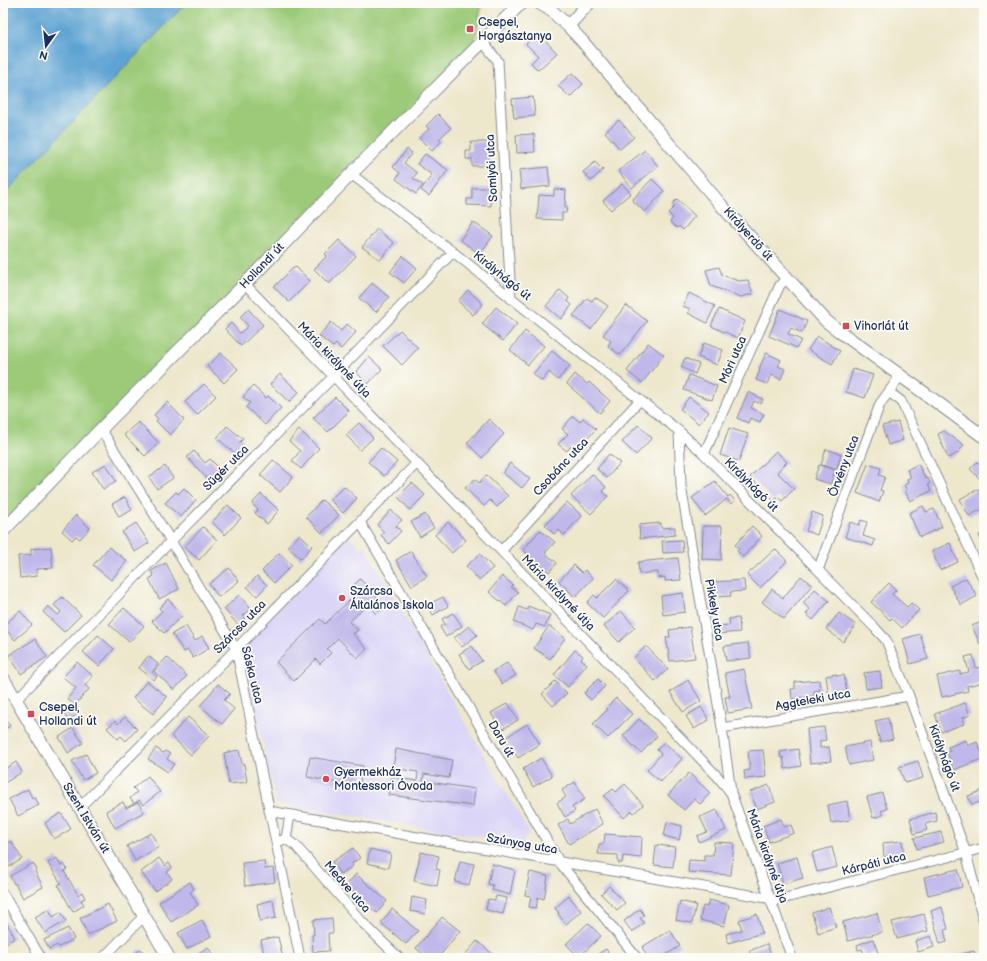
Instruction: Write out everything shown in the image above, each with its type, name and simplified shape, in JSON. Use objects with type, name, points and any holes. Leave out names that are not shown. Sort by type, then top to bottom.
[{"type":"street","name":"Hollandi út","points":[[3,531],[351,174],[482,41],[523,3]]},
{"type":"street","name":"Királyerdő út","points":[[539,3],[552,11],[583,42],[722,206],[826,321],[984,437]]},
{"type":"street","points":[[568,26],[589,3]]},
{"type":"street","name":"Somlyói utca","points":[[482,41],[498,60],[511,299]]},
{"type":"street","name":"Királyhágó út","points":[[351,174],[453,252],[679,431],[704,454],[886,640],[909,696],[966,853],[984,923]]},
{"type":"street","name":"Sügér utca","points":[[16,700],[333,377],[453,252]]},
{"type":"street","name":"Móri utca","points":[[704,454],[780,285],[787,278]]},
{"type":"street","name":"Mária királyné útja","points":[[245,284],[718,777],[731,793],[792,958]]},
{"type":"street","name":"Örvény utca","points":[[818,570],[880,404],[900,375]]},
{"type":"street","points":[[889,392],[901,401],[984,580]]},
{"type":"street","name":"Csobánc utca","points":[[501,551],[640,400]]},
{"type":"street","name":"Sáska utca","points":[[101,429],[236,649],[300,958]]},
{"type":"street","name":"Pikkely utca","points":[[679,431],[681,486],[722,728],[731,793]]},
{"type":"street","name":"Szárcsa utca","points":[[80,807],[417,463]]},
{"type":"street","name":"Daru út","points":[[360,522],[560,863],[637,958]]},
{"type":"street","name":"Szent István út","points":[[3,678],[169,958]]},
{"type":"street","name":"Aggteleki utca","points":[[722,728],[909,696]]},
{"type":"street","name":"Szúnyog utca","points":[[269,811],[770,900]]},
{"type":"street","points":[[276,842],[286,839],[290,815]]},
{"type":"street","name":"Medve utca","points":[[286,839],[296,846],[363,923],[399,958]]},
{"type":"street","name":"Kárpáti utca","points":[[770,900],[778,900],[984,848]]},
{"type":"street","points":[[3,894],[40,958]]},
{"type":"street","points":[[103,958],[144,916]]},
{"type":"shaded area","points":[[349,536],[360,548],[364,545],[529,832],[522,844],[277,804],[240,648]]},
{"type":"green space","points":[[186,3],[482,3],[473,51],[3,534],[3,195]]},
{"type":"water","points":[[3,3],[186,3],[3,195]]},
{"type":"building","points":[[538,33],[557,53],[538,70],[531,63],[538,56],[526,44]]},
{"type":"building","points":[[572,73],[583,84],[570,97],[558,86]]},
{"type":"building","points":[[533,97],[535,116],[514,118],[512,99]]},
{"type":"building","points":[[438,114],[451,128],[439,139],[442,141],[432,151],[419,138],[429,129],[426,126]]},
{"type":"building","points":[[619,120],[634,137],[620,149],[605,132]]},
{"type":"building","points":[[534,134],[535,152],[517,153],[516,135]]},
{"type":"building","points":[[471,142],[489,142],[489,166],[472,166],[472,159],[466,159],[466,151],[471,151]]},
{"type":"building","points":[[407,149],[412,153],[404,163],[417,173],[413,178],[423,185],[416,194],[396,179],[400,173],[393,167]]},
{"type":"building","points":[[645,150],[658,166],[632,188],[618,171]]},
{"type":"building","points":[[425,154],[448,170],[429,196],[421,190],[432,175],[417,164]]},
{"type":"building","points":[[595,162],[603,170],[591,181],[583,172]]},
{"type":"building","points":[[548,167],[550,186],[521,189],[519,170]]},
{"type":"building","points":[[652,179],[664,191],[645,212],[632,200]]},
{"type":"building","points":[[622,184],[631,193],[611,210],[603,201]]},
{"type":"building","points":[[472,188],[491,188],[491,206],[467,205],[467,199],[472,199]]},
{"type":"building","points":[[554,189],[566,190],[566,213],[562,213],[562,220],[537,219],[539,195],[554,196]]},
{"type":"building","points":[[677,199],[695,216],[683,230],[679,226],[677,228],[670,222],[673,218],[668,213],[675,206],[672,204]]},
{"type":"building","points":[[473,222],[493,236],[480,254],[460,240]]},
{"type":"building","points":[[377,229],[394,243],[380,260],[362,247]]},
{"type":"building","points":[[339,240],[356,256],[329,284],[314,269],[327,256],[325,254]]},
{"type":"building","points":[[403,256],[417,268],[404,283],[390,272]]},
{"type":"building","points":[[295,266],[310,281],[289,302],[274,287]]},
{"type":"building","points":[[719,267],[722,275],[739,281],[748,280],[753,294],[741,297],[711,286],[706,270]]},
{"type":"building","points":[[372,283],[389,297],[376,312],[359,298]]},
{"type":"building","points":[[468,290],[483,304],[473,315],[458,301]]},
{"type":"building","points":[[560,290],[569,298],[567,301],[572,305],[561,319],[546,306]]},
{"type":"building","points":[[689,293],[715,306],[707,323],[688,313],[690,309],[683,306]]},
{"type":"building","points":[[595,297],[608,306],[591,329],[573,316],[587,298],[592,301]]},
{"type":"building","points":[[626,305],[647,321],[620,355],[608,346],[611,341],[603,335]]},
{"type":"building","points":[[496,307],[517,324],[503,341],[482,324]]},
{"type":"building","points":[[248,309],[263,325],[241,346],[225,329],[231,323],[240,333],[248,326],[240,317]]},
{"type":"building","points":[[719,309],[745,321],[738,338],[711,326]]},
{"type":"building","points":[[780,309],[807,321],[802,333],[791,328],[788,334],[801,340],[797,348],[769,336]]},
{"type":"building","points":[[331,322],[341,331],[347,324],[356,332],[341,349],[336,344],[333,347],[319,336]]},
{"type":"building","points":[[400,330],[418,348],[402,365],[383,346]]},
{"type":"building","points":[[525,331],[544,346],[528,365],[510,350]]},
{"type":"building","points":[[817,336],[840,351],[832,364],[808,350]]},
{"type":"building","points":[[648,343],[664,355],[642,383],[627,371]]},
{"type":"building","points":[[704,343],[723,350],[717,365],[698,357]]},
{"type":"building","points":[[552,351],[570,366],[558,380],[549,372],[542,381],[533,374]]},
{"type":"building","points":[[221,353],[238,369],[224,383],[207,366]]},
{"type":"building","points":[[766,353],[781,360],[778,366],[785,369],[781,379],[771,375],[767,384],[756,380]]},
{"type":"building","points":[[369,357],[382,369],[368,384],[356,372]]},
{"type":"building","points":[[685,358],[699,364],[695,374],[681,367]]},
{"type":"building","points":[[853,369],[873,375],[865,398],[846,392]]},
{"type":"building","points":[[280,374],[299,392],[289,402],[270,384]]},
{"type":"building","points":[[575,374],[587,384],[589,382],[610,401],[600,413],[567,384]]},
{"type":"building","points":[[689,375],[717,386],[712,400],[684,390]]},
{"type":"building","points":[[204,384],[216,396],[197,415],[185,402]]},
{"type":"building","points":[[253,386],[266,398],[268,396],[281,408],[265,425],[246,407],[250,403],[243,397]]},
{"type":"building","points":[[748,392],[763,399],[761,404],[754,401],[751,408],[764,414],[760,422],[750,418],[748,423],[737,418]]},
{"type":"building","points":[[335,397],[349,411],[328,432],[313,418]]},
{"type":"building","points":[[689,397],[709,412],[699,424],[680,409]]},
{"type":"building","points":[[167,402],[184,420],[170,435],[156,421],[158,419],[154,415]]},
{"type":"building","points":[[573,416],[580,422],[583,418],[596,429],[576,451],[571,446],[567,451],[558,444],[568,434],[562,429]]},
{"type":"building","points":[[489,419],[504,434],[482,458],[467,443]]},
{"type":"building","points":[[138,422],[159,443],[145,456],[124,435]]},
{"type":"building","points":[[898,422],[903,440],[888,445],[882,426]]},
{"type":"building","points":[[359,423],[373,438],[360,450],[346,435]]},
{"type":"building","points":[[638,425],[652,438],[636,455],[622,442]]},
{"type":"building","points":[[227,426],[243,439],[239,443],[245,448],[238,456],[217,438]]},
{"type":"building","points":[[729,428],[748,434],[739,461],[720,455]]},
{"type":"building","points":[[299,430],[319,448],[301,469],[292,461],[300,451],[289,441]]},
{"type":"building","points":[[944,431],[964,445],[958,453],[948,458],[938,434]]},
{"type":"building","points":[[381,448],[397,462],[384,476],[368,462]]},
{"type":"building","points":[[826,449],[841,454],[837,469],[821,465]]},
{"type":"building","points":[[194,451],[205,463],[210,459],[223,472],[211,483],[187,457]]},
{"type":"building","points":[[776,451],[787,462],[777,472],[794,489],[782,501],[778,497],[774,501],[750,477]]},
{"type":"building","points":[[609,454],[620,463],[607,478],[597,469]]},
{"type":"building","points":[[273,460],[293,477],[280,492],[260,475]]},
{"type":"building","points":[[977,462],[984,468],[984,483],[970,469]]},
{"type":"building","points":[[510,463],[530,479],[522,488],[503,473]]},
{"type":"building","points":[[106,464],[116,481],[103,489],[92,472]]},
{"type":"building","points":[[868,464],[881,468],[879,475],[885,477],[880,490],[883,491],[879,502],[857,493]]},
{"type":"building","points":[[918,464],[926,479],[928,478],[930,483],[928,484],[931,491],[910,501],[904,485],[908,483],[907,479],[911,477],[907,470]]},
{"type":"building","points":[[819,465],[835,470],[831,484],[814,479]]},
{"type":"building","points":[[165,466],[173,478],[157,489],[149,477]]},
{"type":"building","points":[[592,474],[606,487],[602,491],[608,496],[591,514],[571,496]]},
{"type":"building","points":[[486,475],[508,496],[497,507],[490,500],[484,506],[465,488],[475,479],[479,483]]},
{"type":"building","points":[[715,481],[728,497],[730,495],[735,501],[731,504],[727,499],[705,516],[692,498]]},
{"type":"building","points":[[412,483],[425,495],[410,510],[398,497]]},
{"type":"building","points":[[344,486],[357,498],[343,513],[330,500]]},
{"type":"building","points":[[184,488],[196,500],[181,517],[165,503],[176,492],[178,494]]},
{"type":"building","points":[[978,489],[984,501],[984,508],[969,516],[960,499]]},
{"type":"building","points":[[261,494],[279,510],[267,524],[255,513],[258,510],[252,504]]},
{"type":"building","points":[[125,497],[132,510],[119,517],[112,504]]},
{"type":"building","points":[[322,500],[339,515],[322,533],[306,517]]},
{"type":"building","points":[[567,502],[582,516],[564,535],[559,530],[554,534],[545,525]]},
{"type":"building","points":[[228,505],[241,518],[225,535],[212,522]]},
{"type":"building","points":[[923,506],[926,512],[934,509],[942,527],[920,537],[909,513]]},
{"type":"building","points":[[391,510],[402,520],[396,526],[401,531],[389,544],[381,535],[384,532],[377,525]]},
{"type":"building","points":[[812,512],[823,516],[817,535],[806,531]]},
{"type":"building","points":[[425,514],[434,528],[420,537],[411,522]]},
{"type":"building","points":[[76,515],[90,528],[80,539],[76,536],[72,540],[62,531]]},
{"type":"building","points":[[861,520],[867,522],[863,536],[875,540],[873,546],[845,537],[850,522],[859,525]]},
{"type":"building","points":[[448,522],[466,540],[452,553],[435,535]]},
{"type":"building","points":[[136,523],[149,543],[135,552],[122,532]]},
{"type":"building","points":[[661,523],[661,528],[675,527],[675,535],[640,539],[639,525]]},
{"type":"building","points":[[703,526],[722,526],[721,560],[702,559]]},
{"type":"building","points":[[752,526],[762,536],[743,557],[737,551],[739,549],[735,545]]},
{"type":"building","points":[[203,527],[217,540],[199,560],[184,547]]},
{"type":"building","points":[[540,530],[555,542],[545,553],[557,563],[549,572],[523,550]]},
{"type":"building","points":[[984,533],[984,548],[979,535]]},
{"type":"building","points":[[300,534],[312,546],[301,559],[288,547]]},
{"type":"building","points":[[682,540],[683,552],[663,553],[662,541]]},
{"type":"building","points":[[950,543],[958,562],[940,570],[932,551]]},
{"type":"building","points":[[51,547],[53,568],[36,569],[37,576],[20,578],[18,556],[31,555],[31,549]]},
{"type":"building","points":[[109,547],[127,561],[111,580],[93,565]]},
{"type":"building","points":[[775,549],[787,561],[760,588],[747,575]]},
{"type":"building","points":[[411,551],[427,576],[412,586],[396,560]]},
{"type":"building","points":[[279,553],[292,565],[274,583],[262,571]]},
{"type":"building","points":[[480,554],[493,568],[479,580],[466,566]]},
{"type":"building","points":[[678,558],[681,580],[665,581],[665,577],[658,578],[658,572],[639,574],[638,562]]},
{"type":"building","points":[[166,563],[179,589],[159,599],[149,579],[154,576],[151,571]]},
{"type":"building","points":[[574,565],[582,573],[585,570],[593,578],[575,597],[559,581]]},
{"type":"building","points":[[229,568],[239,581],[219,597],[209,584]]},
{"type":"building","points":[[257,576],[267,585],[257,596],[247,587]]},
{"type":"building","points":[[502,576],[513,585],[511,587],[518,592],[506,606],[489,592]]},
{"type":"building","points":[[801,576],[812,585],[784,619],[762,602],[772,589],[783,598]]},
{"type":"building","points":[[966,578],[977,596],[961,605],[950,586]]},
{"type":"building","points":[[360,579],[385,605],[376,614],[367,605],[349,622],[358,630],[353,634],[367,649],[357,658],[338,638],[327,649],[331,653],[320,664],[316,659],[294,681],[276,662],[320,619],[325,624],[356,594],[351,588]]},
{"type":"building","points":[[616,579],[629,591],[603,618],[587,603],[594,595],[597,598]]},
{"type":"building","points":[[744,580],[745,591],[730,592],[731,596],[715,597],[714,582]]},
{"type":"building","points":[[889,583],[896,590],[892,594],[907,607],[911,603],[919,610],[902,628],[892,618],[890,620],[871,602]]},
{"type":"building","points":[[815,589],[829,601],[813,620],[806,614],[810,609],[803,603]]},
{"type":"building","points":[[683,593],[685,612],[663,615],[661,596]]},
{"type":"building","points":[[239,595],[251,609],[243,616],[245,618],[238,625],[224,609]]},
{"type":"building","points":[[62,597],[81,615],[64,632],[43,612],[48,606],[58,615],[61,612],[54,605]]},
{"type":"building","points":[[443,597],[448,606],[433,615],[427,605]]},
{"type":"building","points":[[168,599],[183,615],[164,633],[152,621],[162,611],[159,608]]},
{"type":"building","points":[[528,606],[550,615],[545,627],[536,624],[533,630],[514,622],[519,607],[527,610]]},
{"type":"building","points":[[124,608],[144,626],[129,642],[109,624]]},
{"type":"building","points":[[20,611],[32,625],[15,640],[3,626]]},
{"type":"building","points":[[621,611],[635,627],[619,642],[604,626]]},
{"type":"building","points":[[453,613],[462,626],[446,637],[440,627],[445,624],[442,619]]},
{"type":"building","points":[[839,613],[856,625],[843,642],[826,629]]},
{"type":"building","points":[[739,618],[740,632],[717,634],[716,626],[730,625],[729,619]]},
{"type":"building","points":[[984,621],[984,642],[980,644],[972,626]]},
{"type":"building","points":[[186,626],[195,641],[202,636],[209,648],[193,658],[188,650],[184,652],[172,634]]},
{"type":"building","points":[[469,626],[477,635],[462,647],[454,638]]},
{"type":"building","points":[[549,626],[565,638],[550,659],[534,648]]},
{"type":"building","points":[[690,627],[695,658],[670,661],[666,637],[670,637],[669,630]]},
{"type":"building","points":[[920,634],[928,659],[910,664],[903,639]]},
{"type":"building","points":[[98,635],[114,649],[99,666],[83,652]]},
{"type":"building","points":[[35,639],[47,657],[21,674],[9,655]]},
{"type":"building","points":[[748,643],[751,658],[726,661],[724,646]]},
{"type":"building","points":[[472,646],[482,661],[469,669],[459,654]]},
{"type":"building","points":[[646,646],[668,669],[655,681],[634,658]]},
{"type":"building","points":[[575,650],[583,656],[581,659],[587,664],[568,687],[554,675]]},
{"type":"building","points":[[973,655],[976,668],[984,667],[984,682],[967,686],[968,691],[942,697],[937,676],[960,671],[960,674],[969,672],[965,657]]},
{"type":"building","points":[[148,656],[158,664],[152,672],[157,676],[154,680],[139,668]]},
{"type":"building","points":[[167,657],[187,676],[174,690],[154,671]]},
{"type":"building","points":[[77,662],[93,676],[85,685],[89,689],[75,705],[67,699],[76,688],[63,677]]},
{"type":"building","points":[[507,663],[516,675],[502,684],[493,671]]},
{"type":"building","points":[[744,669],[752,709],[728,713],[725,697],[730,697],[725,673]]},
{"type":"building","points":[[880,671],[882,687],[866,689],[864,673]]},
{"type":"building","points":[[836,674],[837,676],[844,675],[847,694],[829,697],[826,676]]},
{"type":"building","points":[[598,679],[605,686],[591,700],[584,693]]},
{"type":"building","points":[[688,680],[701,701],[683,712],[670,692]]},
{"type":"building","points":[[819,680],[820,690],[814,691],[814,696],[792,699],[791,689],[795,689],[795,682]]},
{"type":"building","points":[[147,681],[167,697],[153,714],[133,698]]},
{"type":"building","points":[[555,681],[567,693],[553,706],[542,694]]},
{"type":"building","points":[[218,684],[230,694],[224,700],[234,709],[222,724],[200,706]]},
{"type":"building","points":[[616,698],[632,714],[608,738],[593,724],[608,709],[606,708]]},
{"type":"building","points":[[508,703],[518,720],[501,730],[491,713]]},
{"type":"building","points":[[965,703],[970,715],[962,718],[964,724],[941,732],[935,714]]},
{"type":"building","points":[[74,705],[78,714],[68,720],[63,711]]},
{"type":"building","points":[[701,707],[709,720],[694,729],[686,716]]},
{"type":"building","points":[[3,714],[10,726],[3,730]]},
{"type":"building","points":[[125,717],[137,729],[126,741],[121,736],[118,739],[107,728],[115,721],[118,724]]},
{"type":"building","points":[[188,717],[209,736],[191,755],[171,736]]},
{"type":"building","points":[[888,718],[893,739],[880,742],[875,721]]},
{"type":"building","points":[[639,719],[657,736],[641,753],[623,736]]},
{"type":"building","points":[[527,724],[540,744],[518,758],[505,738]]},
{"type":"building","points":[[824,727],[826,740],[820,741],[820,748],[829,747],[831,761],[810,763],[807,729]]},
{"type":"building","points":[[73,728],[83,743],[68,753],[59,737]]},
{"type":"building","points":[[966,740],[968,746],[977,742],[984,758],[954,770],[947,752],[950,751],[948,747]]},
{"type":"building","points":[[664,742],[682,759],[661,782],[647,770],[661,754],[657,750]]},
{"type":"building","points":[[870,742],[873,760],[849,765],[845,747]]},
{"type":"building","points":[[156,748],[163,753],[165,751],[170,754],[167,759],[174,764],[168,772],[148,759]]},
{"type":"building","points":[[396,749],[452,760],[449,778],[424,774],[423,781],[475,789],[473,806],[389,795],[392,777],[417,781],[418,772],[393,768]]},
{"type":"building","points":[[798,749],[801,766],[785,769],[783,757],[781,758],[780,752]]},
{"type":"building","points":[[239,750],[242,764],[244,764],[247,782],[229,784],[224,753]]},
{"type":"building","points":[[763,750],[766,777],[745,779],[744,771],[750,770],[748,751]]},
{"type":"building","points":[[86,754],[96,773],[83,780],[72,761]]},
{"type":"building","points":[[310,757],[363,766],[359,787],[307,777]]},
{"type":"building","points":[[541,758],[552,776],[533,787],[523,769]]},
{"type":"building","points":[[918,761],[923,778],[905,783],[899,767]]},
{"type":"building","points":[[16,762],[22,772],[3,784],[3,766],[5,769]]},
{"type":"building","points":[[689,773],[710,793],[700,804],[694,799],[684,810],[668,795]]},
{"type":"building","points":[[148,776],[160,792],[143,805],[139,800],[134,804],[130,798],[137,792],[133,788]]},
{"type":"building","points":[[575,782],[585,799],[572,807],[575,811],[565,817],[557,803],[566,797],[562,790]]},
{"type":"building","points":[[625,784],[643,805],[634,813],[632,811],[624,818],[604,796],[613,789],[616,792]]},
{"type":"building","points":[[769,785],[775,802],[757,809],[750,792]]},
{"type":"building","points":[[28,789],[32,798],[35,797],[39,805],[18,816],[9,799]]},
{"type":"building","points":[[984,790],[984,800],[972,805],[968,796]]},
{"type":"building","points":[[882,793],[887,809],[881,811],[883,815],[873,818],[867,797]]},
{"type":"building","points":[[847,801],[850,820],[831,823],[828,805]]},
{"type":"building","points":[[123,802],[126,808],[138,802],[144,812],[115,828],[106,811]]},
{"type":"building","points":[[595,809],[603,824],[569,844],[558,825],[568,819],[570,824]]},
{"type":"building","points":[[717,810],[726,830],[699,842],[697,836],[707,832],[700,817]]},
{"type":"building","points":[[935,812],[937,821],[925,824],[927,830],[914,834],[910,819]]},
{"type":"building","points":[[61,813],[71,829],[54,839],[45,823]]},
{"type":"building","points":[[781,819],[784,827],[791,825],[794,833],[769,842],[763,826]]},
{"type":"building","points":[[667,822],[682,826],[679,840],[664,836]]},
{"type":"building","points":[[941,832],[944,842],[917,849],[914,838]]},
{"type":"building","points":[[151,833],[159,847],[135,861],[127,846]]},
{"type":"building","points":[[605,834],[642,837],[641,858],[623,856],[622,863],[618,863],[618,855],[598,854],[599,844],[604,844]]},
{"type":"building","points":[[11,841],[22,859],[7,868],[3,860],[3,846]]},
{"type":"building","points":[[902,841],[904,855],[884,857],[883,843]]},
{"type":"building","points":[[714,842],[734,843],[731,875],[688,872],[689,860],[704,861],[704,855],[713,855]]},
{"type":"building","points":[[656,845],[675,847],[673,867],[654,865]]},
{"type":"building","points":[[832,847],[837,867],[817,872],[812,853]]},
{"type":"building","points":[[353,848],[360,858],[352,863],[353,866],[340,874],[332,862]]},
{"type":"building","points":[[370,849],[391,854],[388,868],[367,863]]},
{"type":"building","points":[[421,852],[439,856],[436,869],[440,870],[437,886],[414,881]]},
{"type":"building","points":[[797,857],[803,878],[783,884],[777,863]]},
{"type":"building","points":[[57,858],[61,866],[64,864],[67,869],[64,871],[78,895],[82,892],[85,898],[81,900],[84,905],[73,912],[58,885],[61,883],[48,863]]},
{"type":"building","points":[[159,858],[165,866],[169,863],[172,868],[167,872],[172,879],[155,891],[141,872]]},
{"type":"building","points":[[264,861],[265,869],[273,868],[275,882],[245,886],[242,863]]},
{"type":"building","points":[[460,861],[474,864],[469,885],[455,882]]},
{"type":"building","points":[[33,863],[37,870],[35,871],[43,887],[23,898],[10,876]]},
{"type":"building","points":[[492,864],[515,870],[510,895],[492,890],[493,885],[488,884]]},
{"type":"building","points":[[958,869],[962,887],[928,895],[924,877]]},
{"type":"building","points":[[530,872],[548,876],[544,899],[538,897],[536,908],[529,907],[531,896],[525,895]]},
{"type":"building","points":[[356,874],[387,901],[377,913],[346,886]]},
{"type":"building","points":[[190,882],[194,889],[190,892],[198,905],[171,922],[159,902]]},
{"type":"building","points":[[609,886],[625,903],[617,910],[601,894]]},
{"type":"building","points":[[496,896],[507,898],[503,914],[486,910],[488,899],[495,900]]},
{"type":"building","points":[[569,896],[581,911],[566,924],[555,908]]},
{"type":"building","points":[[412,897],[427,900],[425,914],[410,911]]},
{"type":"building","points":[[273,900],[276,918],[260,921],[257,904]]},
{"type":"building","points":[[709,900],[729,905],[724,926],[700,920],[703,906],[707,907]]},
{"type":"building","points":[[680,901],[696,905],[692,923],[676,920]]},
{"type":"building","points":[[108,904],[117,921],[88,935],[80,918]]},
{"type":"building","points":[[829,907],[836,927],[818,933],[812,913]]},
{"type":"building","points":[[942,907],[948,929],[944,930],[947,942],[940,944],[931,911]]},
{"type":"building","points":[[49,909],[53,917],[61,912],[66,921],[45,933],[35,917]]},
{"type":"building","points":[[392,909],[418,931],[406,944],[381,923]]},
{"type":"building","points":[[640,909],[644,915],[640,918],[644,923],[632,932],[624,921]]},
{"type":"building","points":[[877,913],[882,932],[848,941],[843,922]]},
{"type":"building","points":[[757,914],[762,933],[728,943],[726,934],[742,930],[739,920]]},
{"type":"building","points":[[924,914],[928,931],[897,939],[892,922]]},
{"type":"building","points":[[442,917],[460,931],[438,958],[421,958],[424,955],[416,948]]},
{"type":"building","points":[[332,918],[333,933],[328,933],[329,951],[313,952],[313,920]]},
{"type":"building","points":[[5,920],[15,938],[3,945],[3,922]]},
{"type":"building","points":[[202,920],[211,936],[187,949],[178,933]]},
{"type":"building","points":[[588,923],[601,936],[579,957],[566,944]]},
{"type":"building","points":[[68,928],[74,939],[59,947],[57,945],[49,949],[44,940]]},
{"type":"building","points":[[670,930],[680,946],[661,958],[648,958],[642,947]]},
{"type":"building","points":[[931,936],[934,947],[918,952],[915,941]]},
{"type":"building","points":[[278,937],[283,958],[265,958],[261,940]]},
{"type":"building","points":[[873,939],[878,953],[865,957],[862,949],[858,950],[857,945]]},
{"type":"building","points":[[477,941],[495,956],[493,958],[468,958],[465,955]]},
{"type":"building","points":[[767,944],[772,958],[752,958],[749,951]]},
{"type":"building","points":[[208,947],[215,958],[190,958]]},
{"type":"building","points":[[141,949],[147,958],[128,958]]},
{"type":"building","points":[[606,949],[612,958],[592,958]]},
{"type":"building","points":[[974,951],[976,958],[954,958],[954,956]]},
{"type":"place","name":"Csepel, Horgásztanya","points":[[470,29]]},
{"type":"place","name":"Vihorlát út","points":[[846,326]]},
{"type":"place","name":"Szárcsa Általános Iskola","points":[[342,598]]},
{"type":"place","name":"Csepel, Hollandi út","points":[[31,714]]},
{"type":"place","name":"Gyermekház Montessori Óvoda","points":[[326,779]]}]
